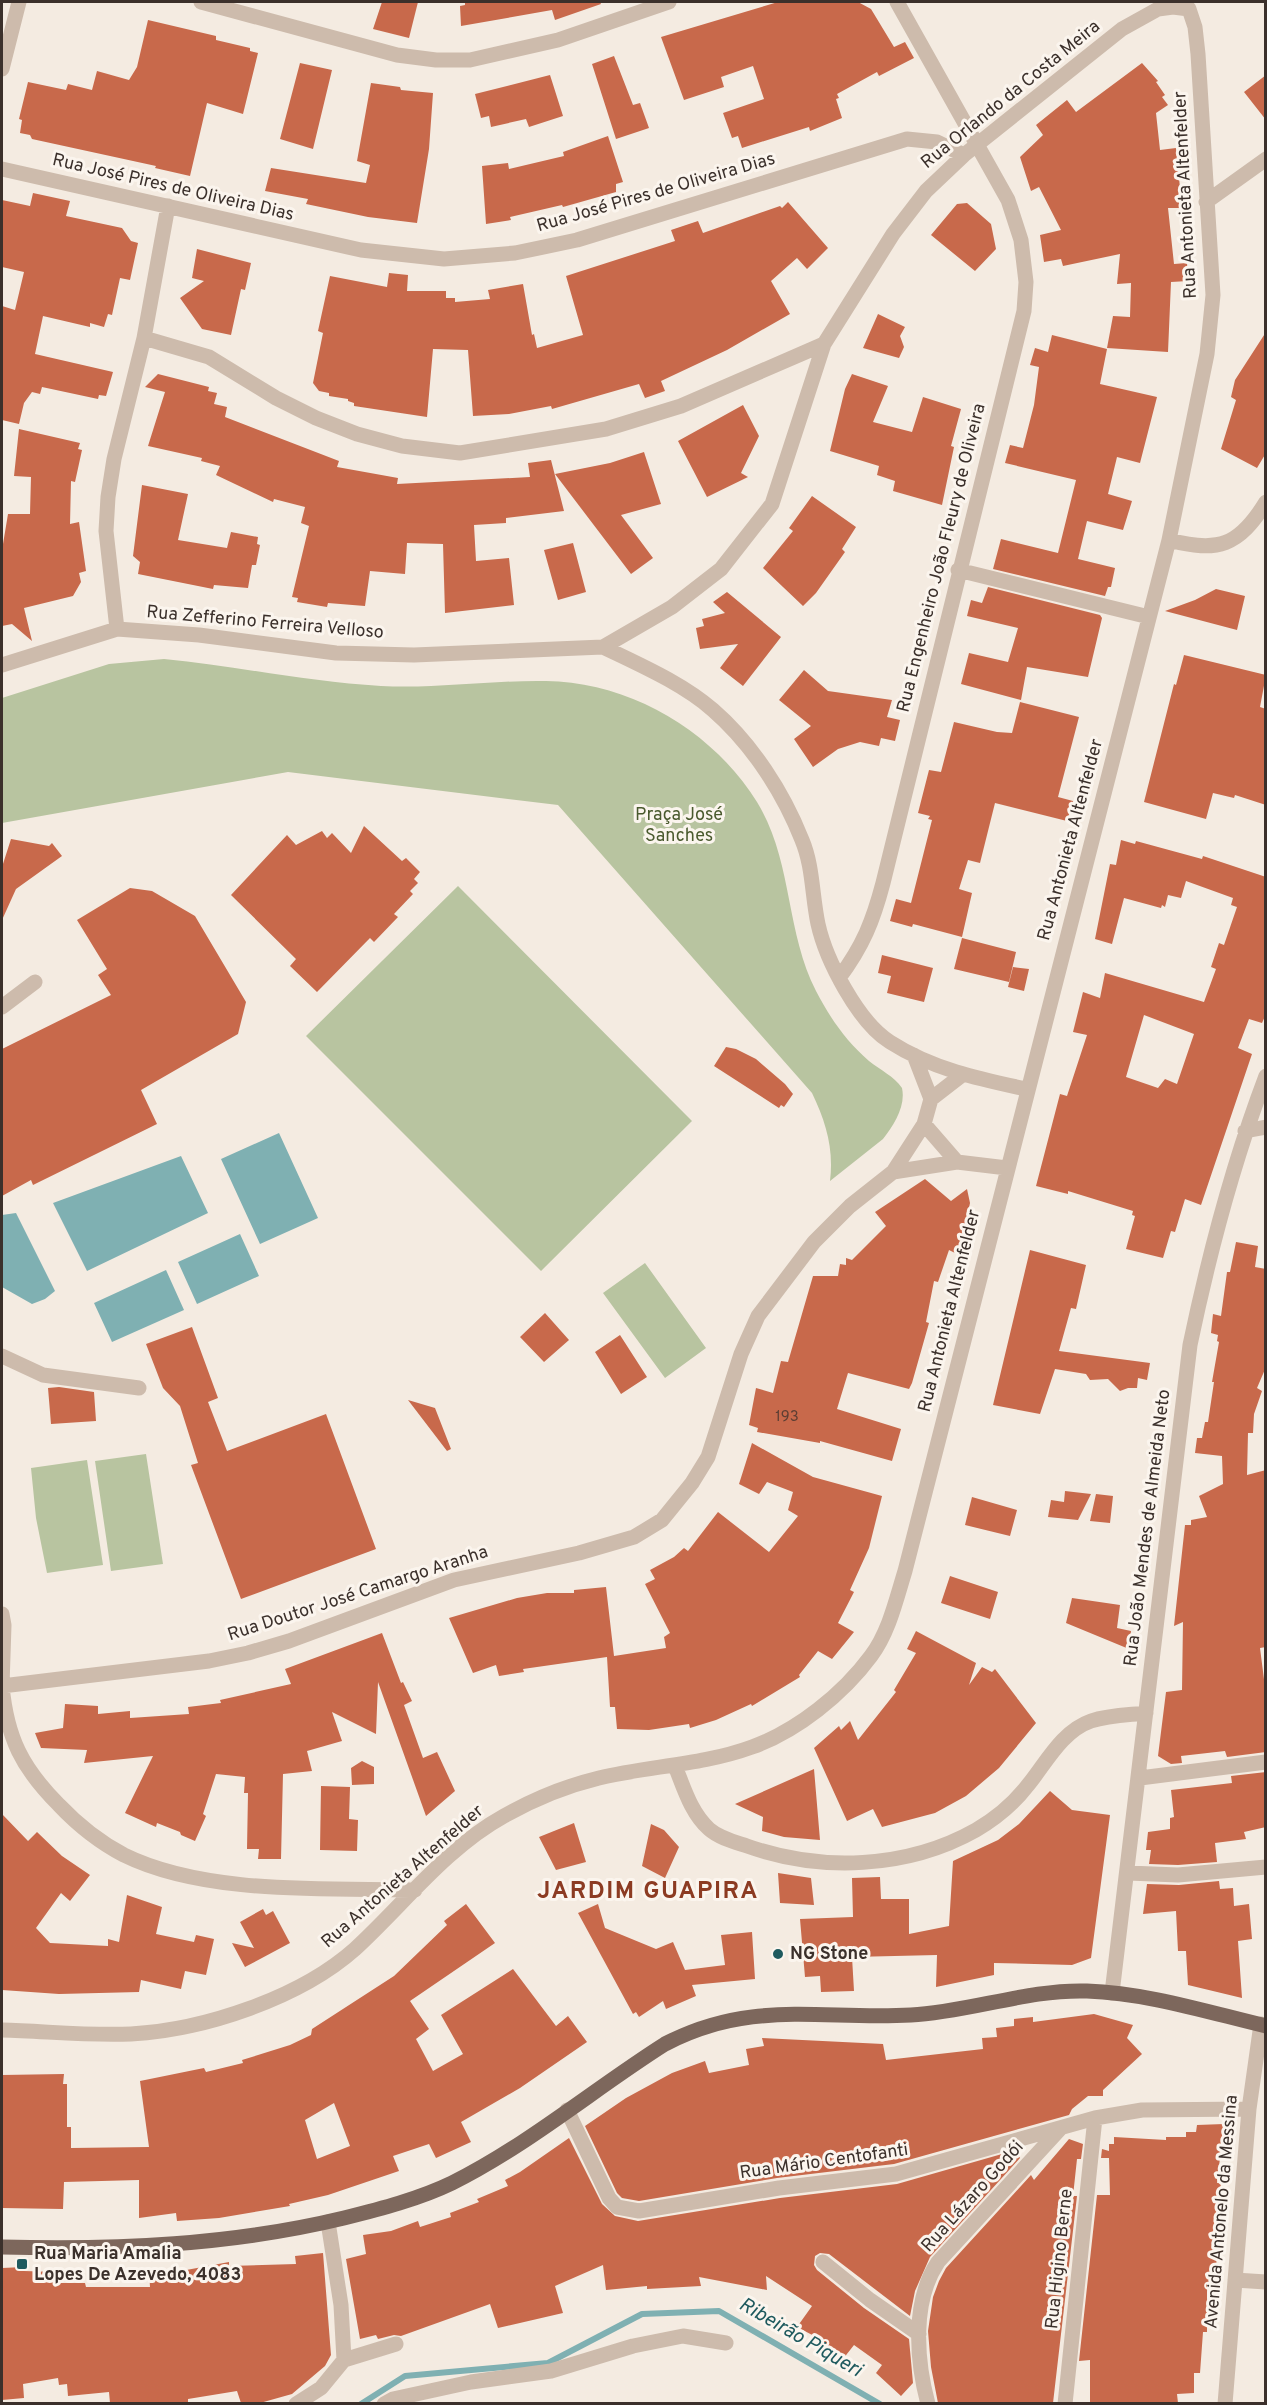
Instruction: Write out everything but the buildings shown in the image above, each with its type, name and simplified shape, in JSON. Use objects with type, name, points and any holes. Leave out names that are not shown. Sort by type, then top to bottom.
[{"type":"main road","points":[[2,2247],[164,2246],[261,2234],[328,2222],[392,2205],[451,2184],[496,2159],[665,2044],[694,2029],[715,2022],[781,2014],[910,2015],[1084,1991],[1112,1993],[1263,2025]]},
{"type":"street","points":[[2,69],[19,2]]},
{"type":"street","points":[[201,2],[397,55],[459,60],[508,53],[558,40],[669,2]]},
{"type":"street","name":"Rua Engenheiro João Fleury de Oliveira","points":[[839,978],[858,952],[872,921],[1024,311],[1026,282],[1021,240],[1008,200],[897,2]]},
{"type":"street","name":"Rua Orlando da Costa Meira","points":[[603,647],[672,607],[721,569],[772,504],[824,344],[893,234],[926,191],[964,155],[1139,18],[1158,9],[1173,7],[1189,9]]},
{"type":"street","name":"Rua Antonieta Altenfelder","points":[[2,2030],[132,2034],[229,2015],[272,1999],[313,1977],[343,1957],[460,1849],[502,1817],[551,1793],[600,1778],[675,1766],[753,1747],[797,1724],[839,1692],[872,1655],[891,1618],[905,1571],[1026,1089],[1169,540],[1207,354],[1213,295],[1198,54],[1195,27],[1189,9]]},
{"type":"street","name":"Rua José Pires de Oliveira Dias","points":[[2,169],[361,250],[444,259],[515,253],[577,240],[907,139],[937,141],[964,155]]},
{"type":"street","points":[[1206,202],[1266,159]]},
{"type":"street","points":[[117,629],[106,531],[108,497],[114,459],[144,338],[168,206]]},
{"type":"street","points":[[144,338],[208,357],[276,398],[316,418],[357,434],[402,446],[460,453],[606,429],[681,406],[824,344]]},
{"type":"street","points":[[1169,540],[1186,545],[1218,546],[1236,540],[1252,525],[1266,502]]},
{"type":"street","points":[[958,570],[1149,617]]},
{"type":"street","name":"Rua Zefferino Ferreira Velloso","points":[[2,665],[117,629],[199,635],[347,654],[414,655],[603,647]]},
{"type":"street","points":[[603,647],[668,681],[712,709],[743,739],[767,773],[803,841],[818,925],[839,978],[866,1018],[888,1041],[914,1055],[962,1075],[1026,1089]]},
{"type":"street","points":[[2,1007],[35,982]]},
{"type":"street","points":[[914,1055],[931,1099],[962,1075]]},
{"type":"street","name":"Rua João Mendes de Almeida Neto","points":[[1112,1993],[1140,1778],[1190,1345],[1204,1278],[1245,1131],[1266,1076]]},
{"type":"street","name":"Rua Doutor José Camargo Aranha","points":[[2,1686],[209,1661],[248,1653],[289,1641],[454,1580],[579,1553],[634,1538],[663,1520],[708,1458],[741,1354],[758,1316],[780,1283],[814,1242],[850,1206],[893,1172],[924,1124],[931,1099]]},
{"type":"street","points":[[924,1124],[957,1162]]},
{"type":"street","points":[[1245,1131],[1266,1127]]},
{"type":"street","name":"Rua Doutor José Camargo Aranha","points":[[893,1172],[957,1162],[1007,1168]]},
{"type":"street","points":[[2,1356],[43,1375],[139,1388]]},
{"type":"street","points":[[2,1614],[4,1625],[2,1686],[5,1714],[16,1751],[38,1785],[72,1819],[122,1854],[165,1871],[233,1883],[415,1890]]},
{"type":"street","points":[[675,1766],[696,1814],[710,1830],[763,1852],[801,1862],[863,1863],[936,1848],[977,1830],[1003,1811],[1028,1786],[1057,1748],[1073,1732],[1090,1722],[1146,1713]]},
{"type":"street","points":[[1140,1778],[1266,1762]]},
{"type":"street","points":[[1128,1873],[1165,1876],[1266,1867]]},
{"type":"street","name":"Avenida Antonelo da Messina","points":[[1225,2403],[1249,2109],[1263,2025]]},
{"type":"street","name":"Rua Mário Centofanti","points":[[567,2110],[609,2198],[617,2207],[628,2211],[779,2188],[881,2177],[1095,2118],[1142,2110],[1249,2109]]},
{"type":"street","name":"Rua Higino Berne","points":[[1065,2403],[1095,2118]]},
{"type":"street","name":"Rua Lázaro Godói","points":[[928,2403],[919,2334],[922,2293],[928,2277],[938,2262],[1060,2128]]},
{"type":"street","points":[[328,2222],[342,2305],[344,2360]]},
{"type":"street","points":[[823,2262],[870,2301],[919,2334]]},
{"type":"street","points":[[1235,2280],[1266,2282]]},
{"type":"street","points":[[384,2403],[471,2382],[551,2371],[633,2346],[683,2336],[726,2343]]},
{"type":"street","points":[[296,2403],[321,2388],[344,2360],[396,2344]]},
{"type":"green space","name":"Praça José Sanches","points":[[164,659],[381,686],[525,681],[577,684],[608,690],[666,715],[717,753],[739,776],[757,802],[769,825],[777,848],[799,944],[816,991],[833,1020],[853,1045],[902,1088],[901,1108],[891,1128],[883,1139],[830,1181],[831,1158],[828,1136],[812,1093],[558,805],[288,772],[2,823],[2,698],[109,664]]},
{"type":"green space","points":[[458,886],[692,1121],[541,1271],[306,1036]]},
{"type":"green space","points":[[645,1263],[706,1348],[665,1378],[603,1293]]},
{"type":"green space","points":[[146,1454],[163,1564],[111,1571],[95,1461]]},
{"type":"green space","points":[[87,1460],[103,1565],[47,1573],[36,1518],[31,1468]]},
{"type":"water","points":[[279,1133],[318,1218],[260,1244],[221,1159]]},
{"type":"water","points":[[181,1156],[208,1213],[87,1271],[53,1203]]},
{"type":"water","points":[[16,1213],[55,1291],[45,1299],[32,1304],[2,1287],[2,1215]]},
{"type":"water","points":[[240,1234],[259,1276],[197,1304],[178,1262]]},
{"type":"water","points":[[166,1270],[184,1310],[112,1342],[94,1303]]},
{"type":"waterway","name":"Ribeirão Piqueri","points":[[361,2404],[405,2376],[548,2363],[642,2314],[719,2311],[880,2404]]},
{"type":"place","name":"NG Stone","points":[[778,1954]]},
{"type":"place","name":"Rua Maria Amalia Lopes De Azevedo, 4083","points":[[22,2264]]},
{"type":"district","name":"JARDIM GUAPIRA","points":[[648,1892]]}]
